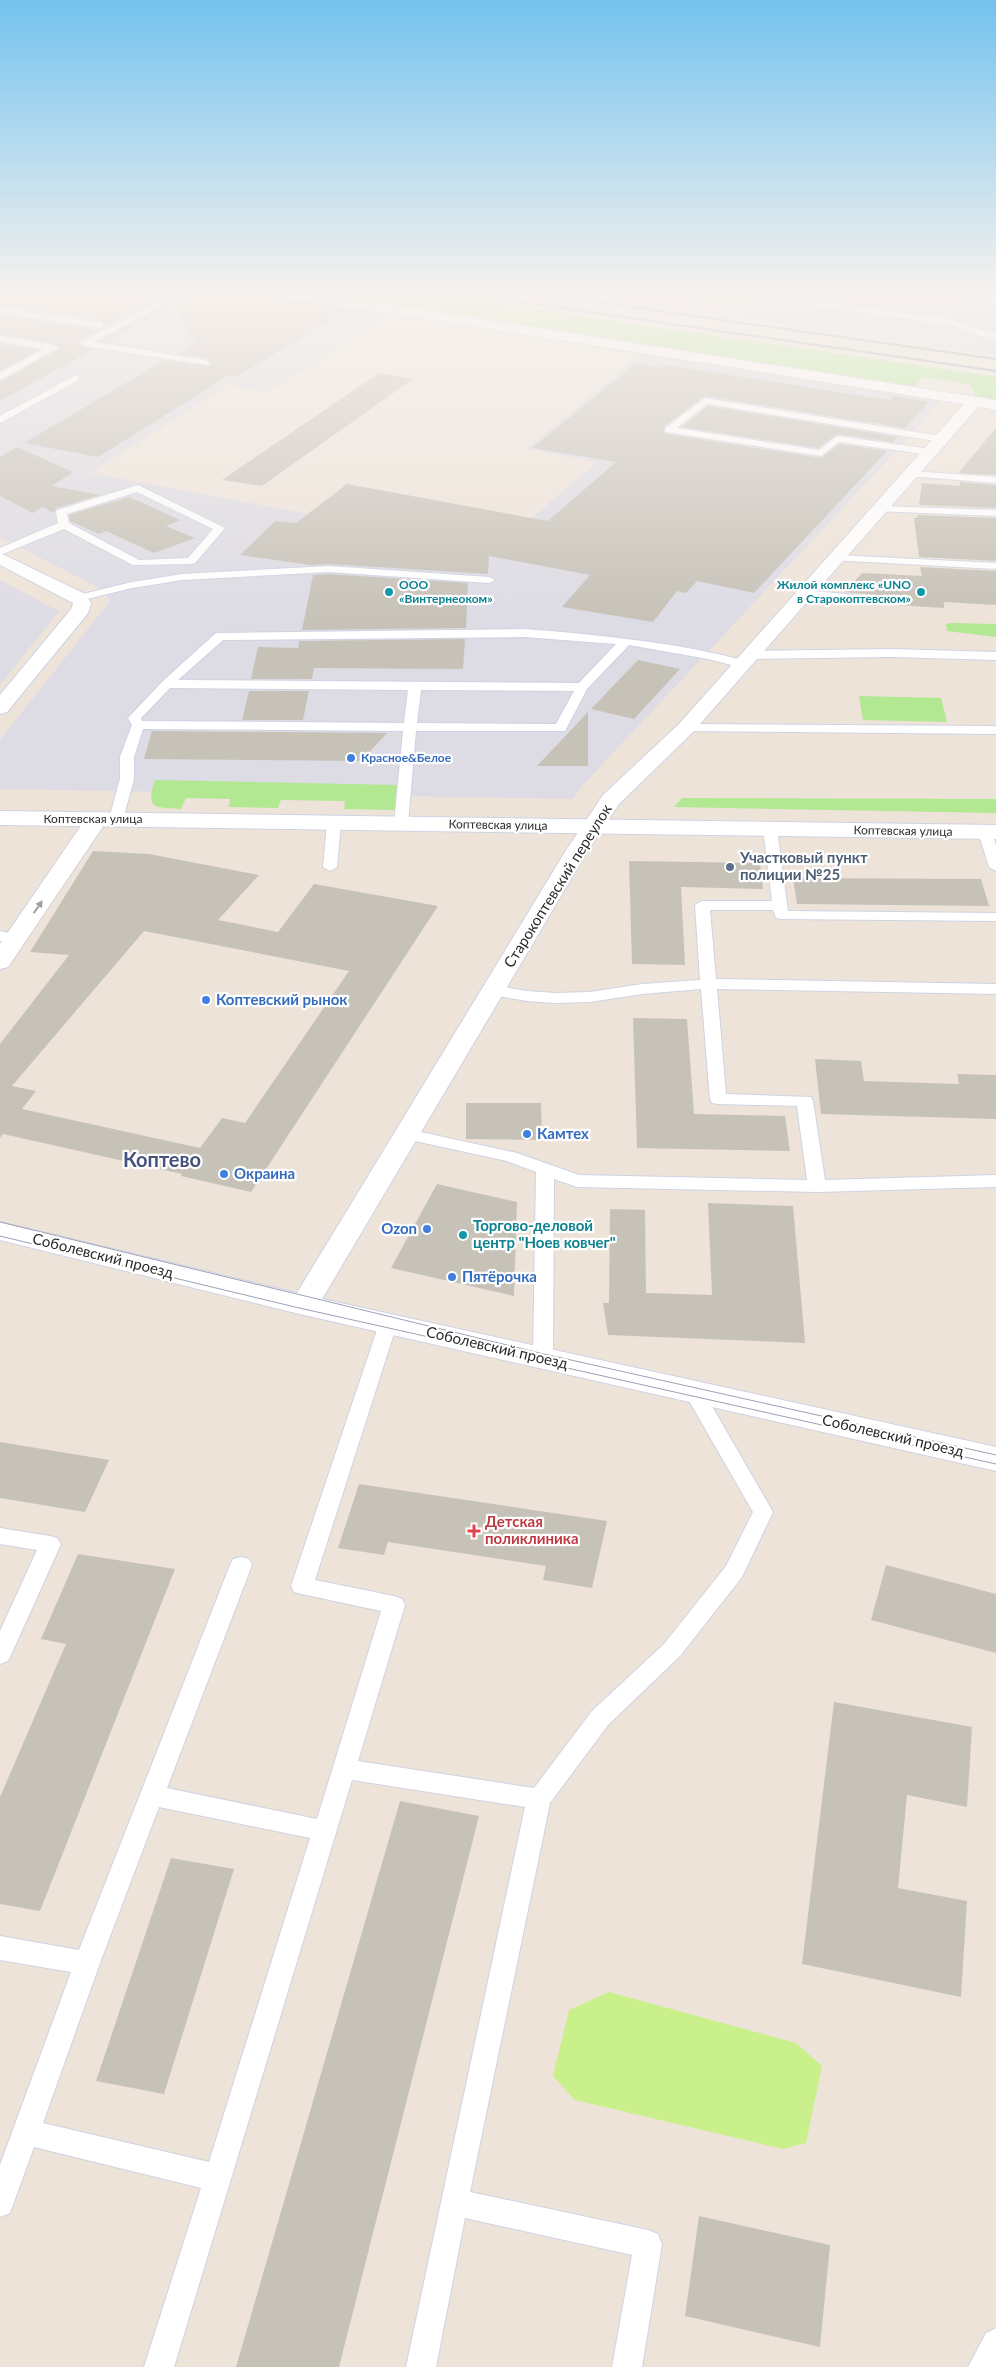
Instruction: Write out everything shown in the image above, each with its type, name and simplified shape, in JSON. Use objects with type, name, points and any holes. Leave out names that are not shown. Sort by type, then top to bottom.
[{"type":"street","points":[[958,399],[996,405]]},
{"type":"street","name":"Старокоптевский переулок","points":[[304,1305],[576,852],[612,800],[686,728],[974,402]]},
{"type":"street","points":[[0,558],[79,598],[82,603],[81,609],[0,708]]},
{"type":"street","name":"Коптевская улица","points":[[0,818],[991,832]]},
{"type":"street","points":[[0,962],[8,937],[106,819]]},
{"type":"street","name":"Соболевский проезд","points":[[0,1231],[304,1305],[996,1459]]},
{"type":"lane","points":[[0,420],[37,399]]},
{"type":"lane","points":[[705,401],[935,446],[838,439],[821,453],[669,430],[705,401]]},
{"type":"lane","points":[[911,474],[996,480]]},
{"type":"lane","points":[[182,577],[191,561],[220,528],[138,488],[61,512],[64,525],[137,563],[191,561]]},
{"type":"lane","points":[[880,509],[996,513]]},
{"type":"lane","points":[[0,552],[64,525]]},
{"type":"lane","points":[[836,558],[996,566]]},
{"type":"lane","points":[[79,598],[132,584],[182,577],[329,569],[489,580]]},
{"type":"lane","points":[[805,593],[875,601]]},
{"type":"lane","points":[[106,819],[127,779],[127,757],[138,725],[134,718],[167,684],[220,636],[524,634],[626,642],[709,656],[747,659],[892,653],[996,656]]},
{"type":"lane","points":[[138,725],[560,728],[582,687],[626,642]]},
{"type":"lane","points":[[167,684],[582,687]]},
{"type":"lane","points":[[401,824],[415,686]]},
{"type":"lane","points":[[686,728],[996,730]]},
{"type":"lane","points":[[330,867],[334,823]]},
{"type":"lane","points":[[770,829],[781,915],[996,917]]},
{"type":"lane","points":[[991,832],[996,867]]},
{"type":"lane","points":[[780,906],[702,905],[718,1099],[805,1101],[817,1186]]},
{"type":"lane","points":[[494,990],[526,996],[564,998],[590,997],[642,989],[709,984],[996,989]]},
{"type":"lane","points":[[407,1134],[511,1157],[578,1181],[817,1186],[996,1181]]},
{"type":"lane","points":[[543,1358],[545,1170]]},
{"type":"lane","points":[[158,2367],[394,1604],[302,1586],[388,1324]]},
{"type":"lane","points":[[421,2367],[538,1799],[600,1718],[672,1650],[734,1571],[763,1512],[694,1392]]},
{"type":"lane","points":[[0,1536],[50,1544],[0,1655]]},
{"type":"lane","points":[[0,2203],[87,1963],[241,1566]]},
{"type":"lane","points":[[344,1769],[538,1799]]},
{"type":"lane","points":[[152,1795],[324,1831]]},
{"type":"lane","points":[[0,1948],[87,1963]]},
{"type":"lane","points":[[26,2132],[217,2178]]},
{"type":"lane","points":[[454,2202],[648,2244],[627,2367]]},
{"type":"lane","points":[[983,2367],[996,2343]]},
{"type":"shaded area","points":[[0,399],[205,399],[90,473],[405,532],[502,543],[597,462],[526,449],[586,399],[941,399],[900,447],[581,787],[573,799],[0,789],[0,740],[110,601],[105,591],[0,537]]},
{"type":"shaded area","points":[[0,580],[59,611],[0,685]]},
{"type":"green space","points":[[946,624],[996,624],[996,637],[947,631]]},
{"type":"green space","points":[[859,696],[941,698],[947,722],[863,720]]},
{"type":"green space","points":[[155,780],[398,785],[396,810],[344,809],[345,801],[281,800],[278,808],[229,807],[230,799],[186,798],[181,809],[154,805],[151,797]]},
{"type":"green space","points":[[682,798],[996,799],[996,813],[674,807]]},
{"type":"green space","points":[[609,1992],[796,2043],[822,2066],[806,2143],[783,2149],[575,2100],[553,2076],[569,2010]]},
{"type":"building","points":[[98,399],[190,399],[98,457],[24,443]]},
{"type":"building","points":[[340,399],[384,399],[262,486],[222,480]]},
{"type":"building","points":[[591,399],[700,399],[664,426],[665,434],[821,458],[840,444],[887,451],[754,593],[697,581],[686,593],[677,591],[653,622],[562,607],[590,575],[489,556],[488,574],[329,564],[311,565],[240,555],[275,521],[296,523],[347,484],[548,521],[616,462],[532,448]]},
{"type":"building","points":[[727,399],[914,399],[929,402],[905,428]]},
{"type":"building","points":[[708,406],[897,437],[893,442],[837,434],[818,448],[682,427]]},
{"type":"building","points":[[996,428],[996,475],[959,473],[959,472]]},
{"type":"building","points":[[17,447],[73,472],[52,486],[100,495],[56,508],[54,513],[42,507],[33,513],[0,496],[0,457]]},
{"type":"building","points":[[960,482],[996,485],[996,508],[919,505],[922,483],[960,486]]},
{"type":"building","points":[[129,497],[180,520],[166,526],[195,538],[154,553],[106,531],[99,534],[70,521],[69,515]]},
{"type":"building","points":[[918,515],[996,518],[996,561],[919,557],[914,518],[917,518]]},
{"type":"building","name":"Жилой комплекс «UNO в Старокоптевском»","points":[[920,567],[996,571],[996,605],[944,602],[944,608],[879,604],[883,600],[876,595],[845,592],[862,573],[922,576]]},
{"type":"building","points":[[329,574],[468,583],[466,628],[302,630],[313,575]]},
{"type":"building","points":[[465,639],[463,669],[314,668],[312,679],[251,679],[258,647],[298,648],[299,641]]},
{"type":"building","points":[[638,660],[680,669],[634,719],[591,709]]},
{"type":"building","points":[[249,691],[309,691],[303,720],[242,720]]},
{"type":"building","points":[[588,712],[588,766],[537,766]]},
{"type":"building","points":[[152,731],[387,733],[361,761],[144,759]]},
{"type":"building","points":[[93,851],[149,854],[259,875],[218,920],[278,932],[314,884],[438,906],[251,1192],[181,1176],[182,1174],[3,1134],[0,1138],[0,1044],[69,955],[30,952]],"holes":[[[144,931],[349,971],[245,1123],[222,1118],[200,1148],[22,1109],[36,1091],[12,1086]]]},
{"type":"building","points":[[629,861],[760,863],[763,889],[681,887],[685,965],[632,964]]},
{"type":"building","points":[[793,878],[981,879],[989,906],[797,904]]},
{"type":"building","points":[[633,1018],[687,1019],[694,1114],[785,1116],[790,1151],[637,1148]]},
{"type":"building","points":[[815,1059],[861,1061],[864,1081],[959,1084],[957,1074],[996,1075],[996,1119],[821,1114]]},
{"type":"building","points":[[466,1103],[541,1103],[542,1140],[466,1139]]},
{"type":"building","name":"Торгово-деловой центр \"Ноев ковчег\"","points":[[437,1184],[517,1202],[514,1296],[391,1268]]},
{"type":"building","points":[[708,1203],[793,1206],[805,1343],[608,1335],[603,1303],[609,1303],[610,1209],[645,1210],[646,1293],[712,1295]]},
{"type":"building","points":[[0,1442],[109,1460],[85,1512],[0,1498]]},
{"type":"building","name":"Детская поликлиника","points":[[359,1484],[607,1521],[592,1588],[543,1580],[546,1566],[388,1542],[384,1555],[338,1548]]},
{"type":"building","points":[[78,1554],[175,1569],[40,1911],[0,1904],[0,1797],[66,1644],[41,1639]]},
{"type":"building","points":[[886,1565],[996,1594],[996,1653],[871,1620]]},
{"type":"building","points":[[834,1702],[972,1727],[967,1807],[907,1795],[898,1888],[967,1901],[961,1997],[802,1964]]},
{"type":"building","points":[[400,1801],[479,1816],[339,2367],[236,2367]]},
{"type":"building","points":[[171,1858],[234,1869],[164,2094],[96,2081]]},
{"type":"building","points":[[699,2216],[830,2245],[820,2347],[685,2316]]},
{"type":"tram line","points":[[0,1222],[544,1354],[996,1455]]},
{"type":"tram line","points":[[0,1236],[295,1307],[996,1464]]},
{"type":"place","name":"ООО «Винтернеоком»","points":[[389,592]]},
{"type":"place","name":"Жилой комплекс «UNO в Старокоптевском»","points":[[921,592]]},
{"type":"place","name":"Красное&Белое","points":[[351,758]]},
{"type":"place","name":"Участковый пункт полиции №25","points":[[730,867]]},
{"type":"place","name":"Коптевский рынок","points":[[206,1000]]},
{"type":"place","name":"Камтех","points":[[527,1134]]},
{"type":"place","name":"Окраина","points":[[224,1174]]},
{"type":"place","name":"Ozon","points":[[427,1229]]},
{"type":"place","name":"Торгово-деловой центр \"Ноев ковчег\"","points":[[463,1235]]},
{"type":"place","name":"Пятёрочка","points":[[452,1277]]},
{"type":"place","name":"Детская поликлиника","points":[[474,1531]]},
{"type":"district","name":"Коптево","points":[[162,1160]]}]
